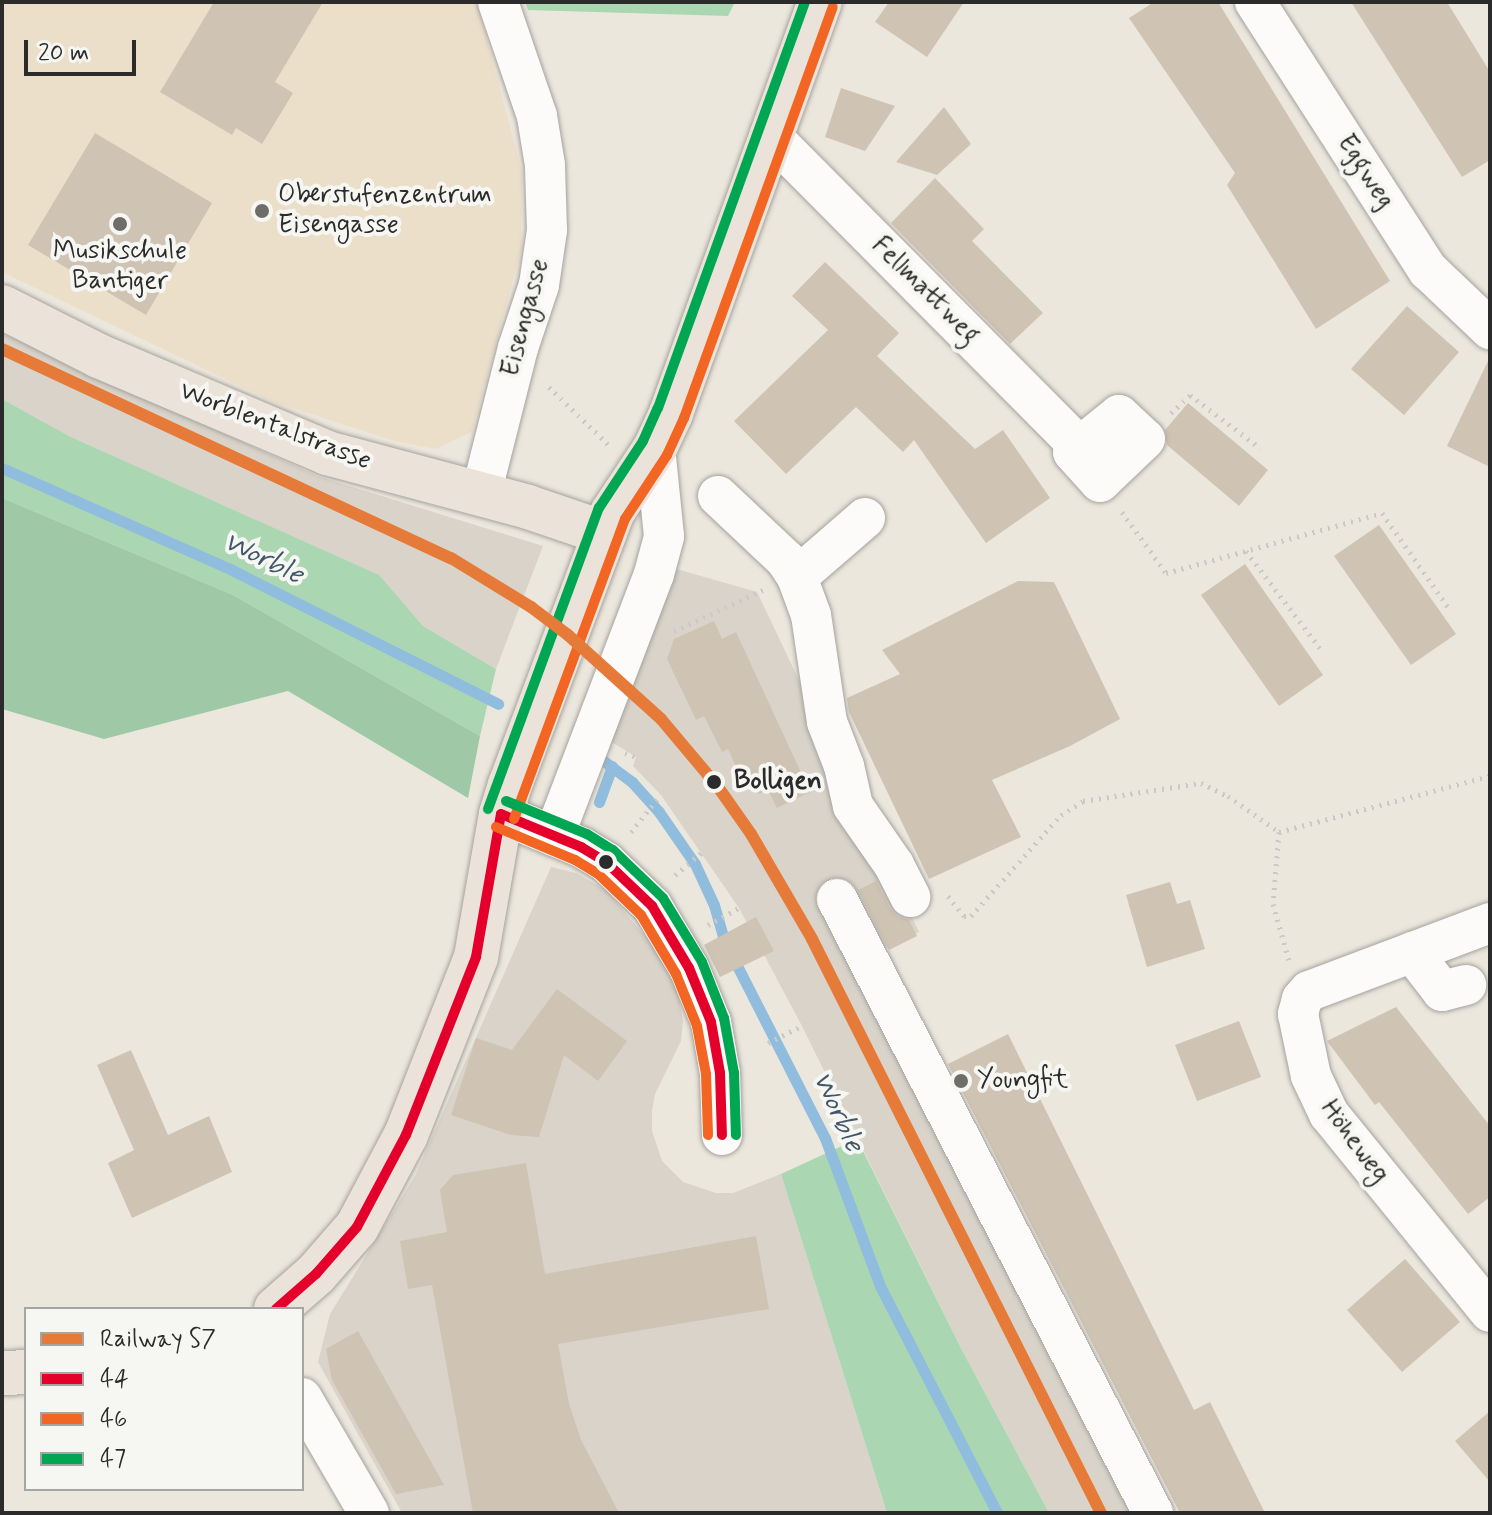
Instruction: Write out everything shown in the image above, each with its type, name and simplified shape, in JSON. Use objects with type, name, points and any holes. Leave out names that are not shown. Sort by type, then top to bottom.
[{"type":"main road","points":[[278,1307],[316,1274],[357,1227],[406,1135],[476,957],[501,814],[605,533],[622,496],[634,449],[671,413],[820,2]]},
{"type":"main road","name":"Worblentalstrasse","points":[[2,307],[99,356],[327,453],[481,494],[605,533]]},
{"type":"main road","points":[[2,1373],[24,1372]]},
{"type":"street","name":"Eisengasse","points":[[481,494],[518,348],[536,297],[544,255],[545,165],[537,116],[498,2]]},
{"type":"street","name":"Eggweg","points":[[1255,2],[1428,270],[1490,329]]},
{"type":"street","name":"Fellmattweg","points":[[770,135],[1080,447],[1073,452],[1100,482]]},
{"type":"street","points":[[1080,447],[1119,415],[1145,439],[1100,482]]},
{"type":"street","points":[[554,836],[654,574],[664,536],[634,449]]},
{"type":"street","points":[[718,496],[786,560],[797,577],[811,615],[827,722],[844,766],[853,806],[894,865],[910,897]]},
{"type":"street","points":[[797,577],[865,518]]},
{"type":"street","points":[[501,814],[593,855],[628,880],[652,906],[689,968],[711,1022],[720,1073],[722,1135]]},
{"type":"street","points":[[837,899],[1153,1513]]},
{"type":"street","name":"Höheweg","points":[[1490,923],[1309,991],[1302,999],[1298,1014],[1311,1076],[1329,1114],[1490,1312]]},
{"type":"street","points":[[1412,952],[1442,991],[1466,985]]},
{"type":"street","points":[[304,1401],[369,1513]]},
{"type":"path","points":[[518,348],[547,360],[539,378],[634,449]]},
{"type":"path","points":[[1190,395],[1260,448]]},
{"type":"path","points":[[1100,482],[1166,573],[1382,513],[1448,607]]},
{"type":"path","points":[[1246,551],[1320,648]]},
{"type":"path","points":[[663,636],[756,593]]},
{"type":"path","points":[[1279,832],[1490,776]]},
{"type":"path","points":[[964,916],[971,916],[1061,815],[1093,798],[1201,783],[1228,796],[1279,832]]},
{"type":"path","points":[[631,832],[661,795]]},
{"type":"path","points":[[1279,832],[1273,904],[1291,964]]},
{"type":"path","points":[[674,875],[702,852]]},
{"type":"path","points":[[707,926],[739,908]]},
{"type":"path","points":[[768,1043],[802,1026]]},
{"type":"shaded area","name":"Oberstufenzentrum Eisengasse","points":[[2,2],[477,2],[522,172],[521,250],[472,432],[435,449],[391,440],[274,402],[2,272]]},
{"type":"shaded area","points":[[2,333],[317,476],[543,546],[496,669],[423,626],[378,575],[71,437],[2,399]]},
{"type":"shaded area","points":[[666,566],[757,592],[919,932],[862,959],[1149,1513],[1049,1513],[963,1352],[802,1026],[739,908],[661,795],[633,766],[636,757],[605,738]]},
{"type":"shaded area","points":[[551,867],[576,873],[607,891],[658,952],[677,985],[683,1021],[681,1041],[655,1094],[652,1111],[652,1131],[662,1161],[683,1182],[716,1193],[733,1193],[781,1174],[887,1513],[402,1513],[318,1362],[330,1314],[415,1176]]},
{"type":"green space","points":[[525,2],[735,2],[728,16],[528,10]]},
{"type":"green space","points":[[2,399],[71,437],[379,575],[423,626],[496,669],[480,736],[233,595],[2,498]]},
{"type":"green space","points":[[2,498],[233,595],[480,736],[468,798],[288,691],[104,739],[2,709]]},
{"type":"green space","points":[[857,1139],[963,1352],[1049,1513],[887,1513],[781,1174]]},
{"type":"building","points":[[214,2],[323,2],[275,82],[293,93],[262,144],[236,128],[232,135],[160,92]]},
{"type":"building","points":[[889,2],[964,2],[927,57],[875,22]]},
{"type":"building","points":[[1154,2],[1218,2],[1390,281],[1316,329],[1227,185],[1235,173],[1129,18]]},
{"type":"building","points":[[1351,2],[1447,2],[1490,72],[1490,160],[1462,177]]},
{"type":"building","points":[[841,88],[895,106],[865,151],[825,137]]},
{"type":"building","points":[[944,107],[971,144],[937,175],[896,162]]},
{"type":"building","name":"Musikschule Bantiger","points":[[95,133],[212,203],[146,315],[28,245]]},
{"type":"building","points":[[935,178],[984,229],[972,241],[1043,313],[1010,344],[891,223]]},
{"type":"building","points":[[825,262],[899,333],[877,356],[975,449],[1003,430],[1050,498],[986,543],[914,440],[903,452],[856,407],[786,474],[734,421],[828,330],[792,296]]},
{"type":"building","points":[[1407,306],[1459,352],[1404,415],[1351,369]]},
{"type":"building","points":[[1490,357],[1490,467],[1447,446]]},
{"type":"building","points":[[1188,403],[1268,470],[1239,506],[1167,445],[1165,430]]},
{"type":"building","points":[[1379,525],[1456,634],[1411,665],[1334,556]]},
{"type":"building","points":[[1245,564],[1323,675],[1279,706],[1201,595]]},
{"type":"building","points":[[1018,581],[1054,582],[1120,719],[1070,746],[992,780],[1021,837],[929,879],[849,712],[847,698],[900,674],[882,650]]},
{"type":"building","points":[[714,621],[722,639],[736,632],[810,792],[777,808],[768,790],[759,794],[747,769],[739,773],[728,749],[722,752],[704,716],[696,720],[667,659],[674,639]]},
{"type":"building","points":[[876,881],[890,908],[898,917],[909,920],[917,936],[889,950],[858,890]]},
{"type":"building","points":[[1170,882],[1177,904],[1190,900],[1205,949],[1147,967],[1126,895]]},
{"type":"building","points":[[756,917],[774,951],[720,977],[704,945]]},
{"type":"building","points":[[557,989],[627,1041],[598,1081],[564,1055],[539,1137],[511,1135],[451,1115],[476,1038],[512,1050]]},
{"type":"building","points":[[1396,1007],[1490,1126],[1490,1197],[1468,1214],[1379,1102],[1375,1105],[1327,1041]]},
{"type":"building","points":[[1239,1021],[1261,1077],[1197,1101],[1175,1045]]},
{"type":"building","points":[[1008,1034],[1194,1410],[1210,1402],[1265,1513],[1180,1513],[948,1064]]},
{"type":"building","points":[[131,1050],[168,1135],[209,1116],[232,1172],[132,1218],[108,1163],[134,1150],[97,1065]]},
{"type":"building","points":[[526,1163],[545,1274],[756,1236],[769,1309],[558,1344],[569,1404],[581,1440],[619,1513],[473,1513],[432,1285],[408,1289],[400,1241],[447,1232],[440,1190],[453,1175]]},
{"type":"building","points":[[1405,1259],[1460,1322],[1402,1372],[1347,1310]]},
{"type":"building","points":[[358,1331],[444,1485],[396,1494],[332,1380],[326,1349]]},
{"type":"building","points":[[1490,1411],[1490,1482],[1455,1441]]},
{"type":"waterway","name":"Worble","points":[[2,468],[232,570],[498,704]]},
{"type":"waterway","name":"Worble","points":[[597,756],[632,782],[659,812],[695,864],[714,905],[724,940],[825,1138],[880,1286],[997,1513]]},
{"type":"waterway","points":[[599,802],[612,766]]},
{"type":"rail line","name":"S7","points":[[2,349],[451,558],[531,607],[568,635],[661,719],[718,787],[751,834],[812,939],[1101,1513]]},
{"type":"transit line","name":"47","points":[[488,809],[599,508],[643,441],[658,408],[805,2]]},
{"type":"transit line","name":"46","points":[[514,819],[625,519],[667,455],[684,418],[833,7]]},
{"type":"transit line","name":"47","points":[[506,801],[587,834],[613,850],[663,898],[702,962],[724,1018],[734,1073],[736,1135]]},
{"type":"transit line","name":"44","points":[[501,814],[581,847],[606,862],[652,906],[689,968],[711,1022],[720,1073],[722,1135]]},
{"type":"transit line","name":"44","points":[[278,1307],[316,1274],[357,1227],[406,1135],[476,957],[501,814]]},
{"type":"transit line","name":"46","points":[[496,827],[575,860],[597,873],[641,915],[676,974],[697,1026],[706,1074],[708,1135]]},
{"type":"place","name":"Oberstufenzentrum Eisengasse","points":[[262,211]]},
{"type":"place","name":"Musikschule Bantiger","points":[[120,224]]},
{"type":"place","name":"Bolligen","points":[[714,782]]},
{"type":"place","name":"Youngfit","points":[[961,1081]]}]
